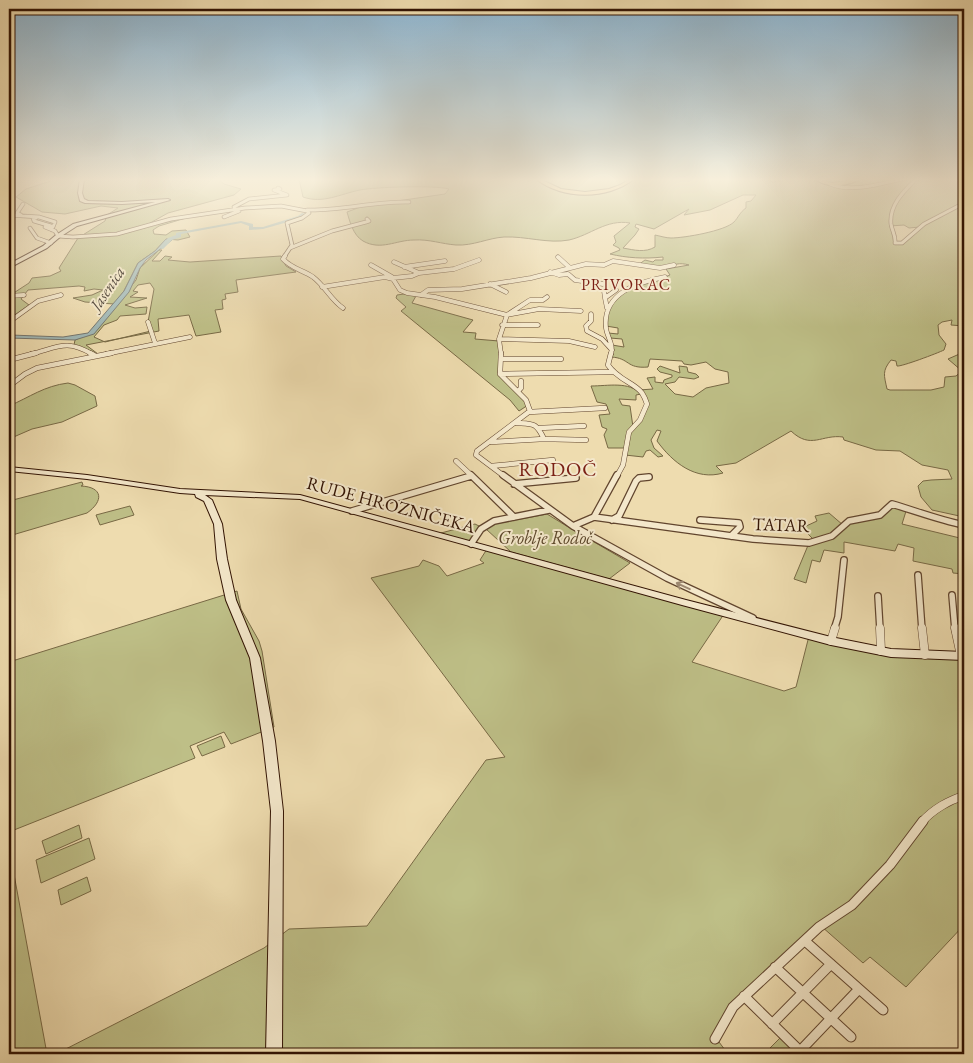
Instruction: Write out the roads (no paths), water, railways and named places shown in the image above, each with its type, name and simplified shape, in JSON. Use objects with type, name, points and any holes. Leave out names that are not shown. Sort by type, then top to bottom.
[{"type":"street","points":[[30,229],[37,238],[51,243]]},
{"type":"street","points":[[50,229],[53,229],[58,236]]},
{"type":"street","points":[[9,266],[51,243],[58,236],[71,229]]},
{"type":"street","points":[[58,236],[73,237],[117,234],[136,229]]},
{"type":"street","points":[[288,229],[292,243],[283,257],[284,260],[292,268],[313,277],[334,302],[343,308]]},
{"type":"street","points":[[290,248],[340,229]]},
{"type":"street","points":[[891,229],[896,238],[895,243],[902,243],[919,229]]},
{"type":"street","points":[[558,257],[569,267]]},
{"type":"street","points":[[322,287],[379,277],[414,276],[419,273],[454,269],[479,260]]},
{"type":"street","points":[[404,267],[445,261]]},
{"type":"street","points":[[421,295],[428,290],[462,289],[531,278],[586,264],[604,265],[613,261],[654,270],[674,265]]},
{"type":"street","points":[[394,262],[419,273]]},
{"type":"street","points":[[371,265],[392,278],[401,291],[507,315],[539,309],[581,311]]},
{"type":"street","points":[[550,272],[559,275],[569,274],[575,280],[603,284]]},
{"type":"street","points":[[607,308],[614,298],[624,291],[642,283],[666,277]]},
{"type":"street","points":[[490,284],[506,292]]},
{"type":"street","points":[[605,298],[615,290],[614,298]]},
{"type":"street","points":[[574,526],[594,517],[623,465],[629,432],[646,410],[642,392],[612,372],[608,366],[612,350],[606,326],[607,308],[604,292]]},
{"type":"street","points":[[9,296],[24,295]]},
{"type":"street","points":[[9,322],[38,301],[61,295]]},
{"type":"street","points":[[500,374],[502,359],[499,339],[502,325],[507,315],[530,300],[543,300],[547,297]]},
{"type":"street","points":[[591,314],[590,321],[586,326],[587,331],[602,339],[612,350]]},
{"type":"street","points":[[148,322],[155,343]]},
{"type":"street","points":[[502,325],[538,325]]},
{"type":"street","points":[[9,386],[26,371],[94,355],[190,337]]},
{"type":"street","points":[[499,339],[569,341],[594,346]]},
{"type":"street","points":[[9,360],[69,344],[84,348],[94,355]]},
{"type":"street","points":[[502,359],[560,359]]},
{"type":"street","points":[[500,374],[612,372]]},
{"type":"street","points":[[500,374],[529,405],[529,412]]},
{"type":"street","points":[[518,392],[521,388],[521,381]]},
{"type":"street","points":[[605,408],[529,412],[489,442],[476,453],[477,456],[549,510],[574,526],[666,578],[764,624]]},
{"type":"street","points":[[516,423],[532,423],[539,428],[544,439]]},
{"type":"street","points":[[539,428],[584,426]]},
{"type":"street","points":[[489,442],[544,439],[586,440]]},
{"type":"street","points":[[491,466],[553,460]]},
{"type":"street","points":[[456,461],[514,517]]},
{"type":"street","points":[[9,469],[87,477],[218,497],[221,554],[231,600],[255,658],[273,773],[277,819],[274,1054]]},
{"type":"street","points":[[352,512],[471,476]]},
{"type":"street","points":[[612,520],[619,516],[620,509],[636,481],[639,478],[649,477]]},
{"type":"street","points":[[514,484],[576,478]]},
{"type":"street","name":"RUDE HROZNIČEKA","points":[[218,497],[244,494],[291,495],[764,624],[881,652],[962,656],[954,624],[952,595]]},
{"type":"street","name":"TATAR","points":[[594,517],[753,539],[809,543],[832,536],[849,521],[880,515],[892,504],[914,510],[944,522],[964,525]]},
{"type":"street","points":[[471,544],[486,524],[549,510]]},
{"type":"street","name":"TATAR","points":[[700,520],[720,520],[739,523],[740,527],[731,536]]},
{"type":"street","points":[[831,641],[838,617],[844,560]]},
{"type":"street","points":[[918,575],[919,604],[925,655]]},
{"type":"street","points":[[878,596],[881,652]]},
{"type":"street","points":[[716,1039],[733,1007],[744,996],[833,916],[852,904],[899,855],[928,816],[953,799],[964,796]]},
{"type":"street","points":[[805,941],[883,1010]]},
{"type":"street","points":[[772,1024],[831,964]]},
{"type":"street","points":[[775,967],[851,1037]]},
{"type":"street","points":[[744,996],[802,1053],[830,1018],[858,989]]},
{"type":"water","points":[[166,239],[172,240],[146,260],[140,268],[129,292],[94,334],[75,340],[9,338],[11,335],[63,337],[88,333],[124,291],[138,263],[155,251]]},
{"type":"waterway","name":"Jasenica","points":[[161,248],[170,239],[179,236],[178,234],[180,233],[204,229]]},
{"type":"waterway","name":"Jasenica","points":[[251,229],[256,229]]},
{"type":"district","name":"PRIVORAC","points":[[626,284]]},
{"type":"district","name":"RODOČ","points":[[558,469]]},
{"type":"park label","name":"Groblje Rodoč","points":[[545,538]]}]
